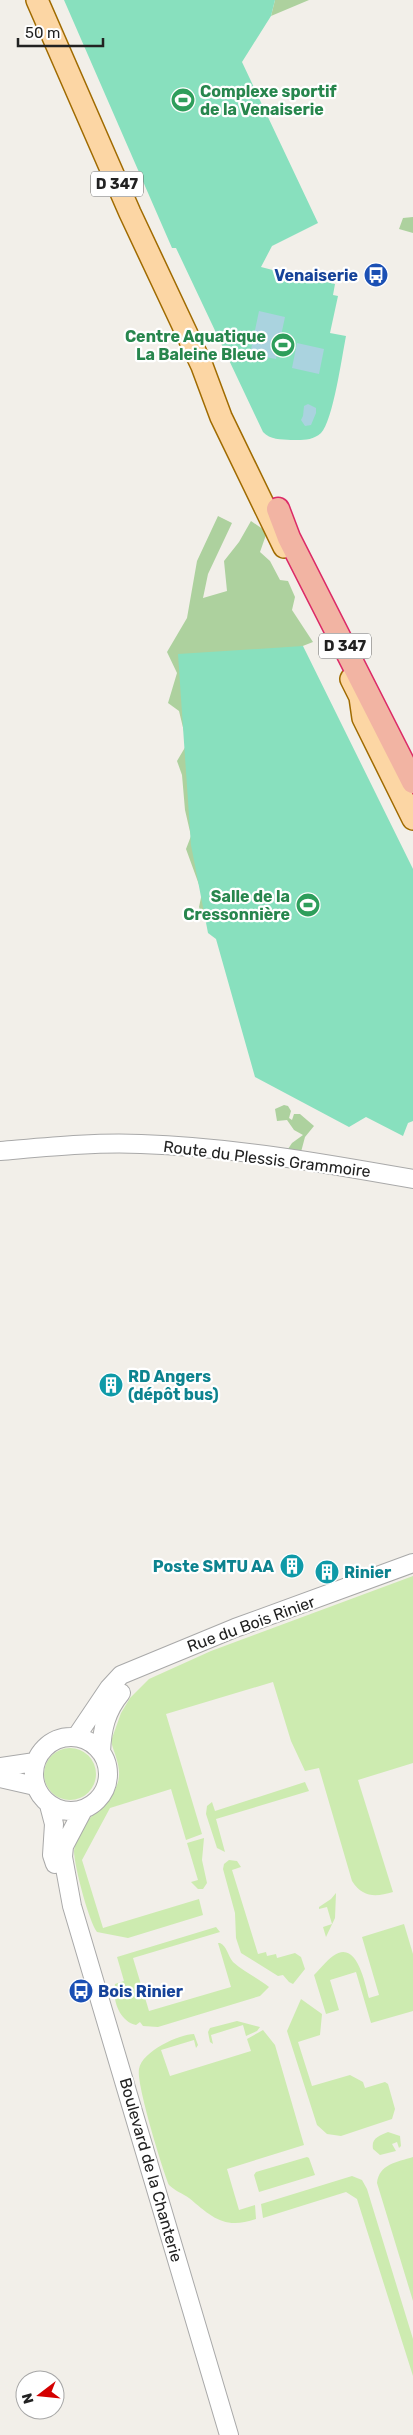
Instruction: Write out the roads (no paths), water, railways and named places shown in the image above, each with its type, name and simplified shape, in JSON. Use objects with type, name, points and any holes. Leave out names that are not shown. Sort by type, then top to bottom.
[{"type":"highway","name":"D 347","points":[[278,509],[289,538],[413,782]]},
{"type":"highway","name":"D 347","points":[[360,697],[413,802]]},
{"type":"main road","name":"D 347","points":[[37,0],[130,213],[202,366],[221,417],[360,697]]},
{"type":"main road","points":[[202,366],[229,412],[278,509],[295,534],[413,759]]},
{"type":"main road","points":[[360,697],[363,718],[413,820]]},
{"type":"street","name":"Route du Plessis Grammoire","points":[[0,1150],[104,1144],[183,1146],[248,1153],[413,1179]]},
{"type":"street","name":"Rue du Bois Rinier","points":[[76,1737],[121,1675],[145,1664],[413,1562]]},
{"type":"street","name":"Rue du Bois Rinier","points":[[101,1752],[102,1731],[111,1705],[145,1664]]},
{"type":"street","points":[[76,1737],[86,1740],[101,1752],[107,1768],[106,1785],[101,1796],[93,1804],[83,1810],[71,1812],[49,1805],[41,1797],[35,1786],[33,1774],[35,1762],[40,1753],[55,1740],[76,1737]]},
{"type":"street","points":[[0,1768],[35,1762]]},
{"type":"street","points":[[0,1778],[35,1786]]},
{"type":"street","name":"Boulevard de la Chanterie","points":[[49,1805],[54,1824],[52,1855],[62,1891],[72,1906]]},
{"type":"street","name":"Boulevard de la Chanterie","points":[[83,1810],[64,1846],[63,1856],[72,1906],[227,2428]]},
{"type":"water","points":[[259,311],[285,317],[276,359],[250,354]]},
{"type":"water","points":[[297,343],[324,349],[319,374],[292,368]]},
{"type":"water","points":[[308,404],[316,408],[316,413],[311,425],[305,426],[301,420],[304,406]]},
{"type":"place","name":"Complexe sportif de la Venaiserie","points":[[183,100]]},
{"type":"place","name":"Venaiserie","points":[[376,275]]},
{"type":"place","name":"Centre Aquatique La Baleine Bleue","points":[[283,345]]},
{"type":"place","name":"Salle de la Cressonnière","points":[[308,905]]},
{"type":"place","name":"RD Angers (dépôt bus)","points":[[111,1385]]},
{"type":"place","name":"Poste SMTU AA","points":[[292,1566]]},
{"type":"place","name":"Rinier","points":[[327,1572]]},
{"type":"place","name":"Bois Rinier","points":[[81,1991]]}]
